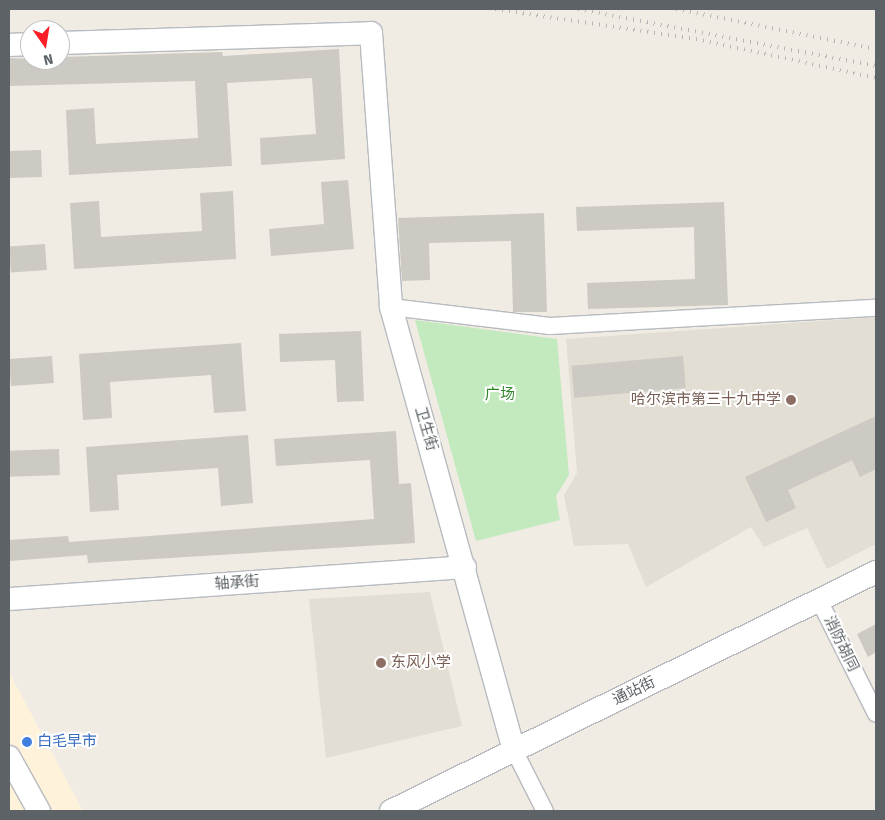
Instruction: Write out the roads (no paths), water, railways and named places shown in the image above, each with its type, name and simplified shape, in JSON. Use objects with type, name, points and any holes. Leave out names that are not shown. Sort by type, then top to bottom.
[{"type":"street","name":"卫生街","points":[[70,43],[372,33],[391,307],[465,567],[514,750],[545,811]]},
{"type":"street","points":[[391,307],[550,326],[876,308]]},
{"type":"street","name":"轴承街","points":[[9,599],[465,567]]},
{"type":"street","name":"通站街","points":[[391,811],[876,572]]},
{"type":"street","name":"消防胡同","points":[[820,600],[876,714]]},
{"type":"street","points":[[9,757],[39,811]]},
{"type":"railway","points":[[495,9],[696,39],[876,78]]},
{"type":"railway","points":[[578,9],[876,66]]},
{"type":"railway","points":[[676,9],[876,49]]},
{"type":"place","name":"哈尔滨市第三十九中学","points":[[791,400]]},
{"type":"place","name":"东风小学","points":[[381,663]]},
{"type":"place","name":"白毛早市","points":[[27,742]]},
{"type":"park label","name":"广场","points":[[500,395]]}]
